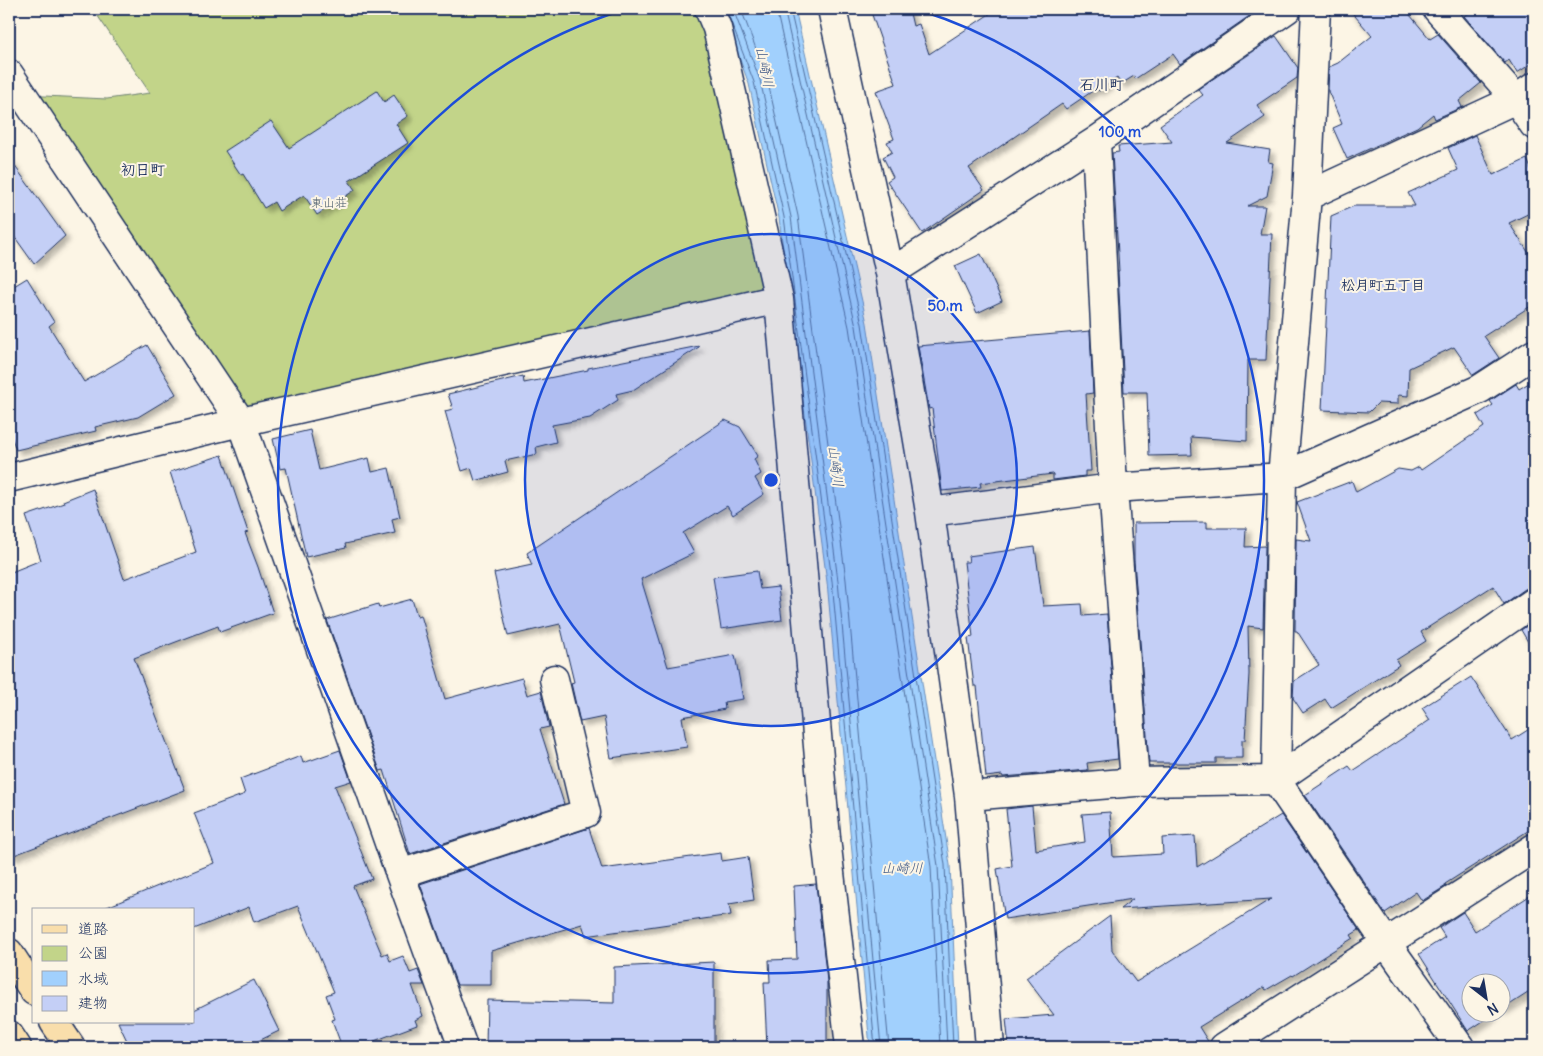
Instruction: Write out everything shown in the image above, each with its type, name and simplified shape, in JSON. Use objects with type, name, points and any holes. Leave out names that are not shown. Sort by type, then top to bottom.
[{"type":"main road","points":[[9,953],[32,988]]},
{"type":"main road","points":[[55,1024],[71,1047]]},
{"type":"main road","points":[[9,1035],[17,1047]]},
{"type":"street","points":[[708,9],[717,28],[779,299],[826,838],[850,1047]]},
{"type":"street","points":[[832,9],[890,273],[930,512],[969,796],[990,1047]]},
{"type":"street","points":[[890,273],[1096,141],[1287,9]]},
{"type":"street","points":[[1316,9],[1307,196],[1282,477],[1276,780],[1387,944],[1460,1047]]},
{"type":"street","points":[[1437,9],[1525,93],[1534,124]]},
{"type":"street","points":[[9,74],[241,422],[463,1047]]},
{"type":"street","points":[[1307,196],[1525,93]]},
{"type":"street","points":[[1096,141],[1113,488],[1135,782]]},
{"type":"street","points":[[9,478],[241,422],[779,299]]},
{"type":"street","points":[[930,512],[1113,488],[1282,477],[1480,390],[1534,354]]},
{"type":"street","points":[[969,796],[1135,782],[1276,780],[1534,602]]},
{"type":"street","points":[[400,874],[586,813],[554,679]]},
{"type":"street","points":[[1224,1047],[1534,848]]},
{"type":"green space","name":"東山荘","points":[[93,9],[709,9],[779,299],[241,422],[23,95],[107,99],[150,93]]},
{"type":"water","name":"山崎川","points":[[721,9],[795,9],[867,323],[950,865],[958,1047],[870,1047],[827,582],[779,218],[749,84]]},
{"type":"building","points":[[870,9],[909,9],[913,26],[919,24],[929,54],[997,9],[1258,10],[1180,64],[1173,54],[1135,79],[1134,76],[1121,84],[1117,78],[1099,91],[1097,88],[1066,109],[1062,104],[969,168],[984,190],[922,233],[887,181],[893,177],[883,157],[892,152],[887,142],[894,139],[876,91],[896,84]]},
{"type":"building","points":[[1349,9],[1405,9],[1430,39],[1438,34],[1481,83],[1459,101],[1462,107],[1435,119],[1433,114],[1417,127],[1347,159],[1333,128],[1342,124],[1328,91],[1329,67],[1338,63],[1372,36]]},
{"type":"building","points":[[1476,9],[1534,9],[1534,62],[1517,73],[1509,60],[1505,63],[1464,16]]},
{"type":"building","points":[[1276,36],[1298,68],[1297,78],[1257,105],[1265,117],[1227,143],[1270,150],[1268,162],[1273,163],[1267,196],[1247,206],[1265,206],[1260,234],[1272,234],[1266,360],[1248,360],[1247,441],[1191,437],[1192,455],[1149,456],[1147,392],[1124,392],[1112,153],[1119,152],[1118,146],[1172,142],[1160,125],[1203,95],[1198,89]]},
{"type":"building","points":[[377,91],[384,102],[394,95],[408,116],[396,124],[408,143],[349,181],[355,190],[317,215],[304,195],[279,211],[274,202],[264,208],[243,174],[241,175],[225,151],[271,121],[289,148]]},
{"type":"building","points":[[1475,135],[1493,175],[1527,159],[1534,176],[1534,211],[1509,223],[1534,261],[1534,304],[1484,336],[1499,358],[1473,375],[1454,347],[1409,368],[1408,396],[1398,395],[1398,404],[1378,403],[1369,412],[1322,410],[1331,216],[1354,206],[1415,206],[1408,193],[1458,170],[1448,148]]},
{"type":"building","points":[[9,158],[65,236],[34,264],[9,229]]},
{"type":"building","points":[[981,254],[1002,301],[977,313],[955,266]]},
{"type":"building","points":[[27,278],[54,322],[49,326],[84,382],[147,345],[176,394],[138,417],[95,427],[96,431],[16,450],[9,430],[9,289]]},
{"type":"building","points":[[1090,331],[1093,393],[1086,394],[1091,471],[1085,471],[1085,476],[1053,480],[1053,474],[980,483],[981,487],[942,491],[932,408],[929,409],[918,346]]},
{"type":"building","points":[[699,346],[633,390],[616,394],[618,400],[590,418],[552,425],[556,442],[536,447],[537,454],[505,461],[508,472],[475,481],[471,468],[462,471],[445,411],[453,409],[448,394],[523,376],[524,383]]},
{"type":"building","points":[[1534,380],[1534,587],[1525,589],[1504,604],[1493,586],[1421,632],[1426,641],[1396,660],[1399,665],[1331,708],[1325,699],[1303,713],[1293,698],[1294,681],[1319,665],[1297,631],[1295,631],[1296,539],[1311,541],[1297,502],[1352,481],[1356,492],[1398,469],[1411,471],[1419,467],[1421,470],[1484,427],[1477,415],[1493,405],[1490,401],[1516,384],[1519,389]]},
{"type":"building","points":[[725,420],[740,427],[758,456],[754,459],[761,474],[755,478],[764,494],[733,515],[727,506],[683,533],[694,553],[641,579],[668,667],[735,655],[743,699],[724,702],[725,709],[682,717],[687,747],[611,758],[604,717],[580,722],[571,683],[574,682],[560,624],[508,636],[494,573],[532,565],[527,553]]},
{"type":"building","points":[[310,430],[319,470],[369,458],[372,472],[389,468],[400,517],[392,519],[395,533],[345,544],[346,548],[306,557],[286,468],[280,469],[273,439]]},
{"type":"building","points":[[222,455],[248,532],[245,533],[273,613],[220,632],[218,626],[134,658],[185,790],[9,857],[9,573],[41,560],[26,516],[64,503],[63,501],[93,489],[124,579],[196,552],[170,472]]},
{"type":"building","points":[[1207,522],[1207,528],[1246,528],[1245,547],[1265,546],[1263,628],[1248,626],[1249,674],[1242,758],[1216,758],[1216,763],[1149,763],[1134,560],[1134,523]]},
{"type":"building","points":[[1035,547],[1043,606],[1082,604],[1083,616],[1107,614],[1118,759],[1087,763],[1088,770],[986,777],[977,686],[974,686],[968,638],[973,637],[964,562],[969,562],[968,556]]},
{"type":"building","points":[[757,571],[760,589],[778,587],[782,620],[721,629],[713,577]]},
{"type":"building","points":[[412,599],[417,616],[421,615],[445,699],[522,678],[527,695],[541,691],[549,727],[540,729],[564,804],[410,854],[384,770],[380,771],[327,620],[378,604],[379,608]]},
{"type":"building","points":[[1534,621],[1534,652],[1521,630]]},
{"type":"building","points":[[1471,677],[1512,740],[1534,726],[1534,827],[1445,884],[1446,886],[1422,901],[1416,892],[1385,913],[1305,795],[1349,766],[1353,771],[1430,720],[1422,708]]},
{"type":"building","points":[[340,750],[351,781],[335,786],[372,879],[353,886],[382,955],[387,953],[390,961],[403,956],[410,973],[418,970],[424,985],[412,985],[423,1016],[415,1020],[417,1025],[358,1047],[342,1047],[332,1020],[335,1019],[326,995],[334,992],[298,906],[254,922],[249,907],[195,929],[195,908],[104,908],[214,863],[194,813],[245,794],[240,779],[301,756],[303,763]]},
{"type":"building","points":[[1032,806],[1036,850],[1085,842],[1082,814],[1110,812],[1113,857],[1163,854],[1162,838],[1195,836],[1197,867],[1281,815],[1359,930],[1351,935],[1353,938],[1293,976],[1266,990],[1264,987],[1199,1027],[1209,1043],[1208,1047],[1009,1047],[1006,1019],[1054,1015],[1026,978],[1110,916],[1112,950],[1136,982],[1271,899],[1120,909],[1133,899],[1005,919],[997,869],[1012,866],[1006,809]]},
{"type":"building","points":[[589,828],[602,869],[721,853],[722,861],[748,857],[754,900],[729,904],[731,915],[586,936],[582,924],[491,951],[491,985],[457,985],[420,884]]},
{"type":"building","points":[[816,884],[827,981],[827,1047],[767,1047],[764,982],[770,982],[769,960],[797,959],[794,886]]},
{"type":"building","points":[[1534,893],[1534,989],[1510,1005],[1510,974],[1460,974],[1460,1018],[1419,954],[1445,937],[1439,928],[1463,912],[1475,931]]},
{"type":"building","points":[[714,962],[714,1044],[674,1044],[674,1047],[486,1047],[487,1000],[614,1003],[614,967]]},
{"type":"building","points":[[254,980],[279,1031],[246,1047],[130,1047],[119,1024],[195,1024],[195,1010]]},
{"type":"building","points":[[1464,1024],[1479,1024],[1468,1031]]},
{"type":"district","name":"石川町","points":[[1102,85]]},
{"type":"district","name":"初日町","points":[[143,170]]},
{"type":"district","name":"松月町五丁目","points":[[1383,285]]}]
